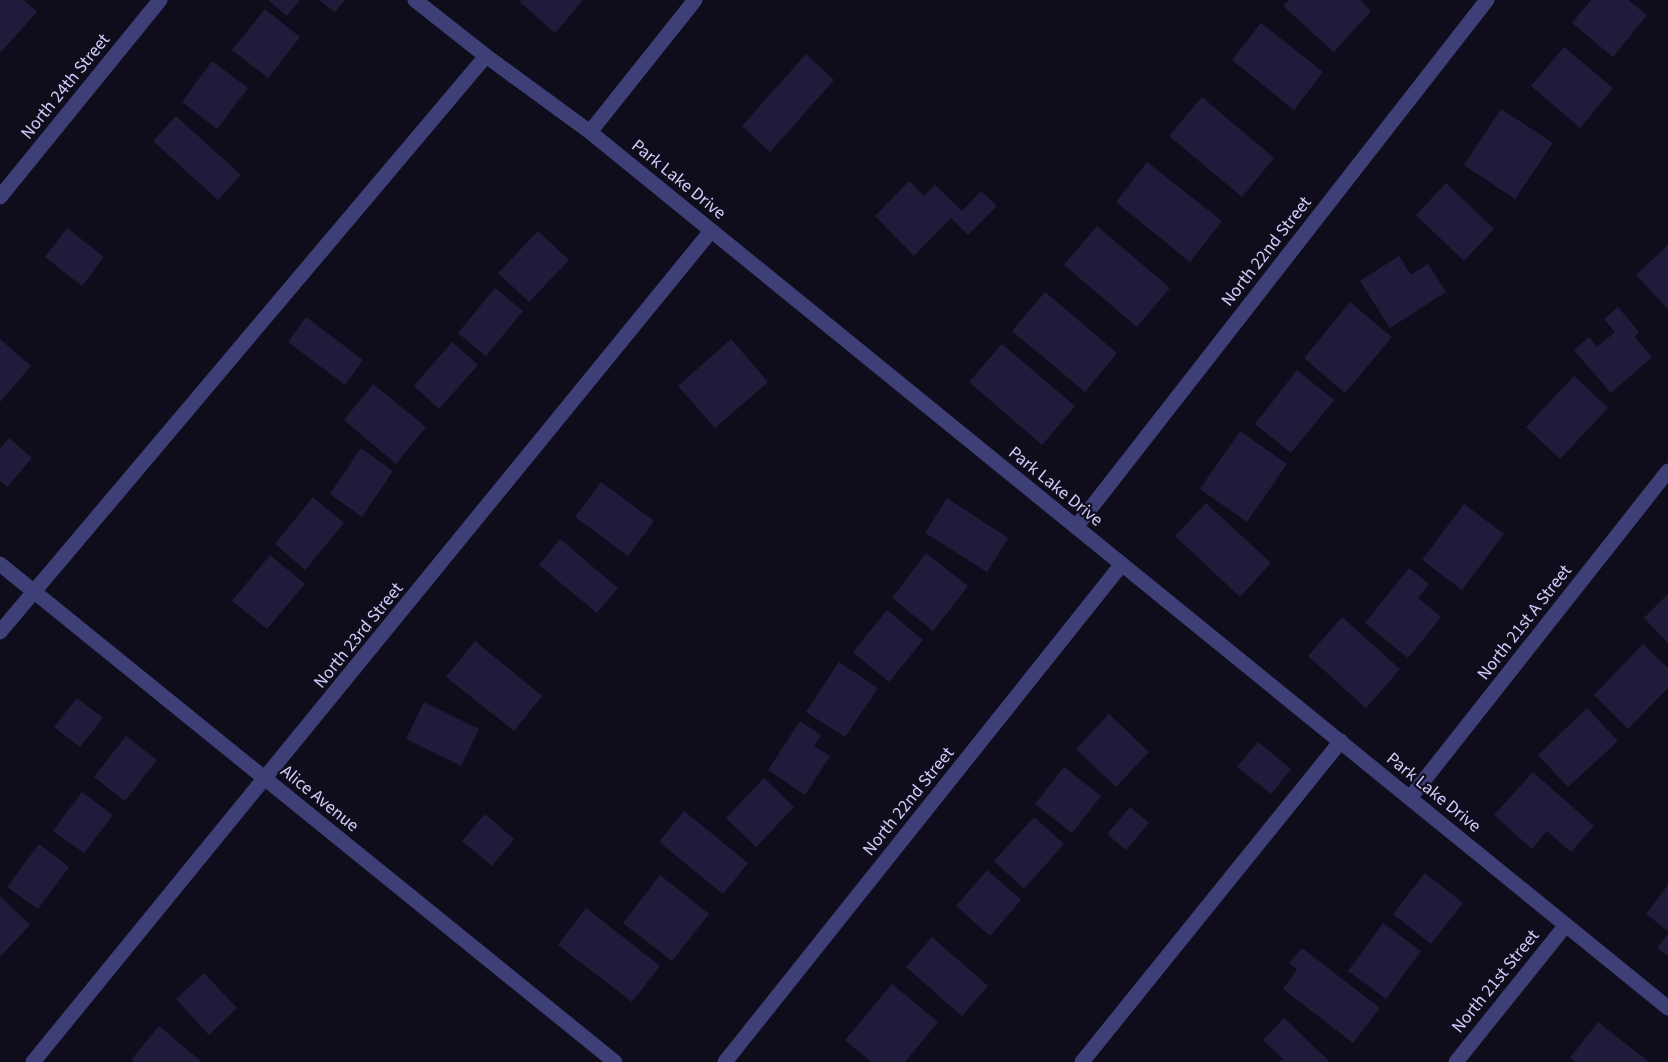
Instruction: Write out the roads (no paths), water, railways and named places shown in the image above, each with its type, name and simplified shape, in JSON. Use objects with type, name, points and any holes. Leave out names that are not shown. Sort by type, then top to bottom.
[{"type":"street","name":"North 24th Street","points":[[0,197],[160,0]]},
{"type":"street","name":"Park Lake Drive","points":[[415,0],[486,56],[590,132],[1668,1008]]},
{"type":"street","points":[[590,132],[695,0]]},
{"type":"street","name":"North 22nd Street","points":[[1076,527],[1487,0]]},
{"type":"street","points":[[0,632],[486,56]]},
{"type":"street","name":"North 23rd Street","points":[[33,1062],[711,231]]},
{"type":"street","name":"North 21st A Street","points":[[1410,798],[1668,471]]},
{"type":"street","name":"Alice Avenue","points":[[0,564],[615,1062]]},
{"type":"street","name":"North 22nd Street","points":[[725,1062],[1122,564]]},
{"type":"street","points":[[1082,1062],[1341,741]]},
{"type":"street","name":"North 21st Street","points":[[1455,1062],[1566,925]]}]
